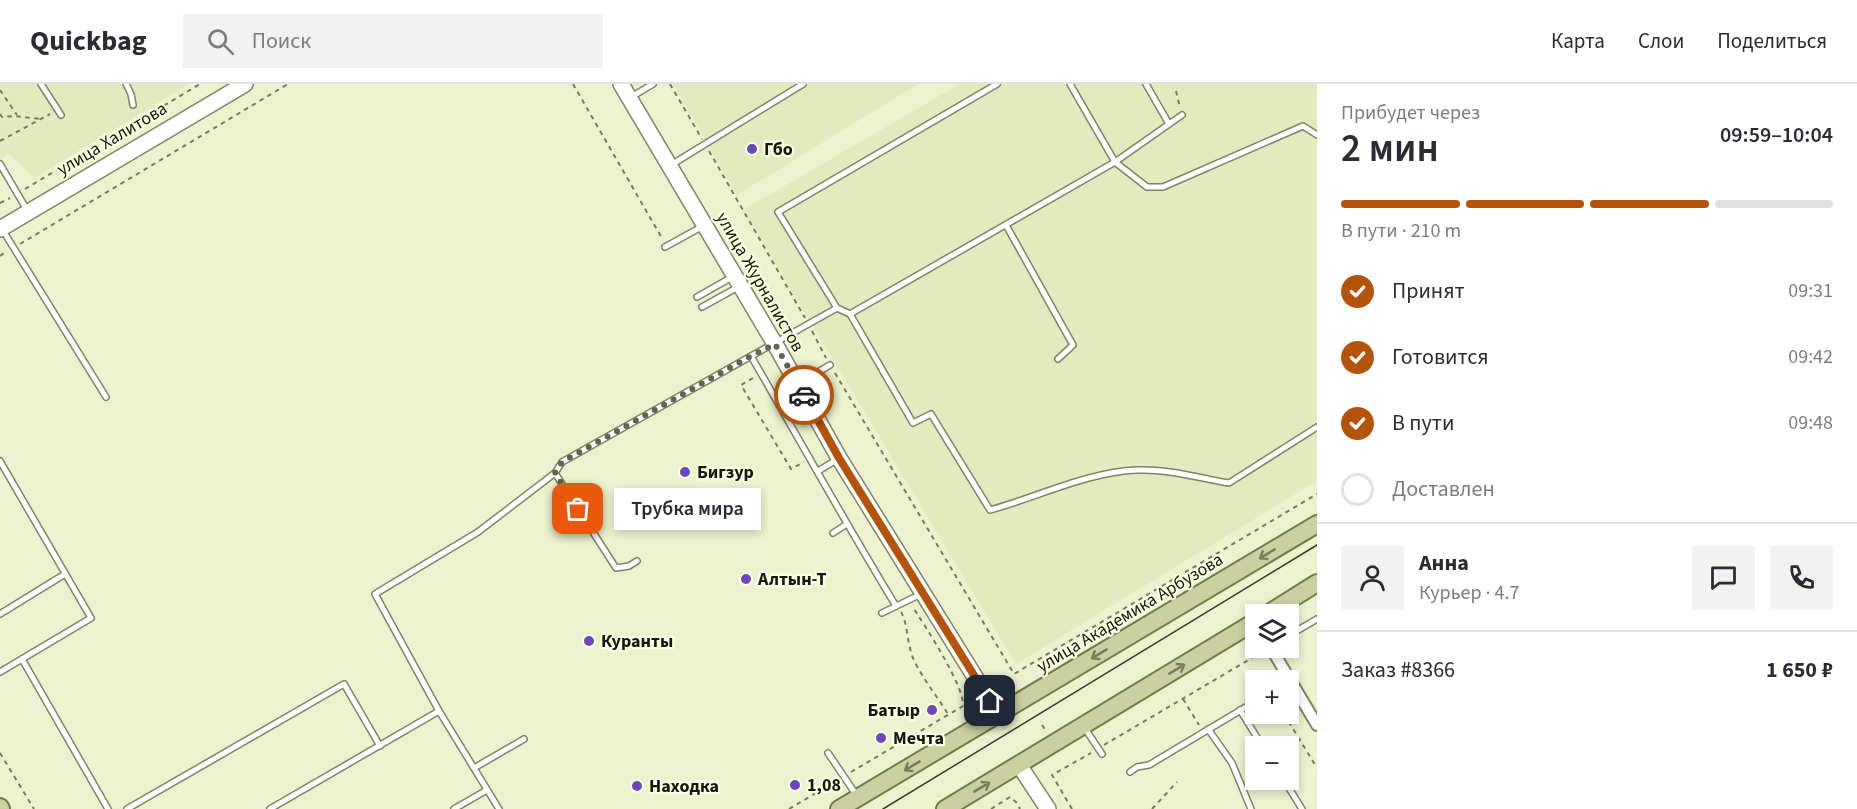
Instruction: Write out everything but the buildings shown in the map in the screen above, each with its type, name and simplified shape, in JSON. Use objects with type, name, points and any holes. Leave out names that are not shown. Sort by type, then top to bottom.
[{"type":"main road","name":"улица Академика Арбузова","points":[[839,809],[1317,524]]},
{"type":"main road","points":[[1284,604],[1317,584]]},
{"type":"main road","points":[[945,809],[1245,628]]},
{"type":"street","name":"улица Халитова","points":[[1,228],[245,84]]},
{"type":"street","name":"улица Журналистов","points":[[621,84],[775,344],[839,458],[998,714]]},
{"type":"street","points":[[1299,696],[1317,725]]},
{"type":"street","points":[[1019,765],[1048,809]]},
{"type":"lane","points":[[41,84],[60,112]]},
{"type":"lane","points":[[126,84],[133,105]]},
{"type":"lane","points":[[629,98],[653,84]]},
{"type":"lane","points":[[669,166],[803,84]]},
{"type":"lane","points":[[997,84],[778,212],[837,308],[850,314],[913,423],[932,414],[990,510],[1090,478],[1137,470],[1229,483],[1317,427]]},
{"type":"lane","points":[[1070,84],[1115,162],[1147,187],[1163,187],[1303,126],[1317,135]]},
{"type":"lane","points":[[1146,84],[1169,124]]},
{"type":"lane","points":[[850,314],[1115,162],[1182,115]]},
{"type":"lane","points":[[1,168],[28,212]]},
{"type":"lane","points":[[666,247],[704,225]]},
{"type":"lane","points":[[1006,225],[1073,345],[1058,359]]},
{"type":"lane","points":[[1,228],[106,397]]},
{"type":"lane","points":[[697,297],[737,281]]},
{"type":"lane","points":[[702,307],[737,281]]},
{"type":"lane","points":[[499,809],[439,711],[375,594],[478,532],[555,473],[562,462],[837,308]]},
{"type":"lane","points":[[751,356],[896,606]]},
{"type":"lane","points":[[798,384],[830,365]]},
{"type":"lane","points":[[818,471],[839,458]]},
{"type":"lane","points":[[0,461],[91,618],[0,672]]},
{"type":"lane","points":[[555,473],[616,568],[629,566],[637,561]]},
{"type":"lane","points":[[833,533],[847,524]]},
{"type":"lane","points":[[0,614],[65,574]]},
{"type":"lane","points":[[882,613],[923,593]]},
{"type":"lane","points":[[1299,630],[1317,619]]},
{"type":"lane","points":[[22,659],[108,809]]},
{"type":"lane","points":[[127,809],[344,684],[380,746]]},
{"type":"lane","points":[[1130,772],[1137,767],[1149,765],[1245,707]]},
{"type":"lane","points":[[1240,710],[1256,736]]},
{"type":"lane","points":[[270,809],[439,711]]},
{"type":"lane","points":[[1083,725],[1100,751]]},
{"type":"lane","points":[[1206,731],[1232,764],[1251,809]]},
{"type":"lane","points":[[474,768],[524,739]]},
{"type":"lane","points":[[828,753],[858,798]]},
{"type":"lane","points":[[454,809],[487,790]]},
{"type":"lane","points":[[1290,790],[1302,809]]},
{"type":"path","points":[[0,203],[200,84]]},
{"type":"path","points":[[0,256],[288,84]]},
{"type":"path","points":[[573,84],[666,247]]},
{"type":"path","points":[[670,84],[809,324],[830,365],[1014,674],[1317,494]]},
{"type":"path","points":[[0,90],[18,116]]},
{"type":"path","points":[[1176,91],[1182,115]]},
{"type":"path","points":[[0,141],[41,119],[60,112]]},
{"type":"path","points":[[0,114],[2,117],[18,116],[41,119]]},
{"type":"path","points":[[789,809],[963,706],[963,698],[954,680],[926,627],[908,601]]},
{"type":"path","points":[[1072,809],[1052,775],[1100,751],[1183,698],[1252,658]]},
{"type":"path","points":[[1183,698],[1206,731]]},
{"type":"path","points":[[1290,724],[1317,768]]},
{"type":"path","points":[[1041,725],[1046,731]]},
{"type":"path","points":[[0,753],[34,809]]},
{"type":"path","points":[[1152,809],[1178,782]]},
{"type":"path","points":[[991,809],[1010,798],[1020,809]]},
{"type":"shaded area","points":[[0,84],[189,84],[34,178],[9,154],[0,159]]},
{"type":"shaded area","points":[[673,84],[918,84],[737,195]]},
{"type":"shaded area","points":[[960,84],[1317,84],[1317,481],[1016,664],[743,210]]},
{"type":"tram line","points":[[883,809],[1317,545]]},
{"type":"way so far","points":[[578,509],[555,473],[562,462],[751,356],[775,344],[804,395]]},
{"type":"place","name":"Гбо","points":[[752,149]]},
{"type":"place","name":"Бигзур","points":[[685,472]]},
{"type":"place","name":"Трубка мира","points":[[578,509]]},
{"type":"place","name":"Алтын-Т","points":[[746,579]]},
{"type":"place","name":"Куранты","points":[[589,641]]},
{"type":"place","name":"Батыр","points":[[932,710]]},
{"type":"place","name":"Мечта","points":[[881,738]]},
{"type":"place","name":"1,08","points":[[795,785]]},
{"type":"place","name":"Находка","points":[[637,786]]},
{"type":"route","points":[[804,395],[839,458],[990,701]]}]
